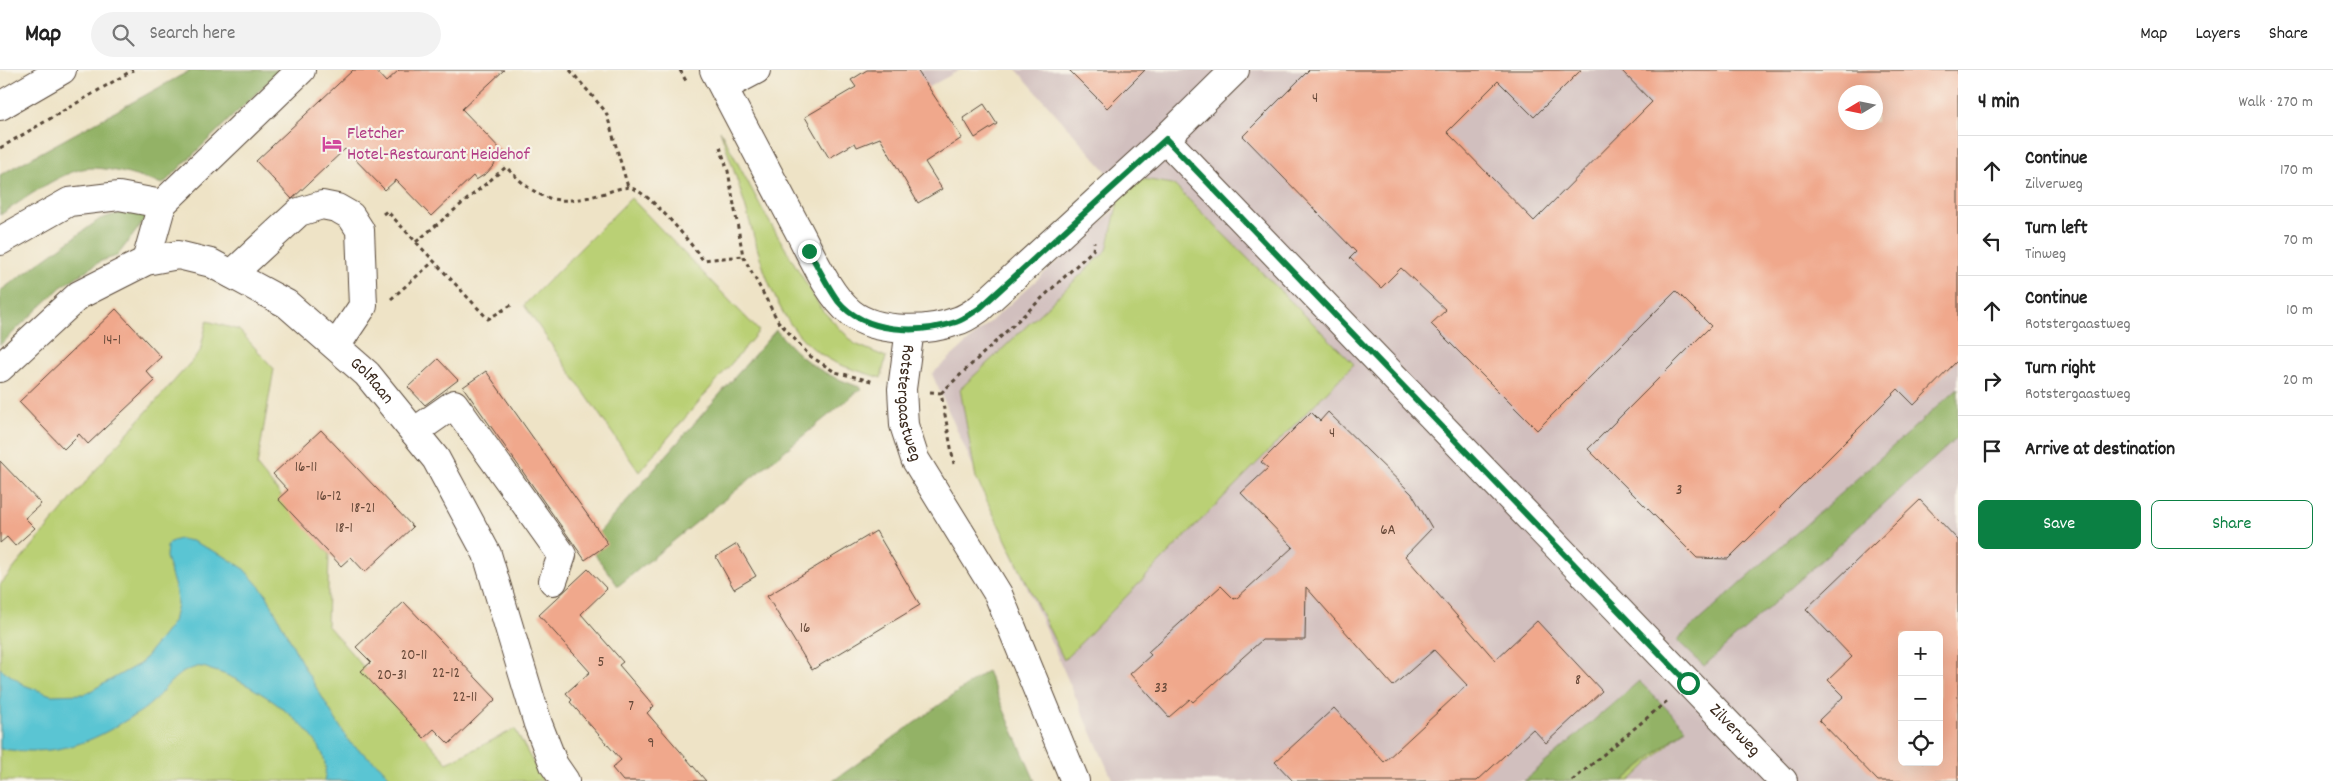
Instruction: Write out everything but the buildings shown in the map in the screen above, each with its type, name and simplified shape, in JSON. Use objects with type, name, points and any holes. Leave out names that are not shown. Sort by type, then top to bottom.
[{"type":"street","points":[[0,106],[62,70]]},
{"type":"street","points":[[146,261],[162,204],[301,70]]},
{"type":"street","points":[[719,79],[756,70]]},
{"type":"street","points":[[910,329],[935,328],[959,321],[980,308],[1166,139],[1235,70]]},
{"type":"street","name":"Rotstergaastweg","points":[[719,79],[809,251],[838,300],[852,314],[868,323],[910,329],[902,389],[904,425],[915,459],[998,594],[1075,781]]},
{"type":"street","name":"Zilverweg","points":[[1166,139],[1783,781]]},
{"type":"street","points":[[0,241],[69,202],[119,196],[162,204]]},
{"type":"street","points":[[232,274],[299,212],[322,206],[337,208],[351,216],[360,230],[363,306],[336,346]]},
{"type":"street","name":"Golflaan","points":[[0,368],[79,294],[146,261],[178,255],[211,263],[287,304],[366,374],[436,459],[487,554],[538,724],[554,765],[566,781]]},
{"type":"street","points":[[414,432],[454,404],[562,555],[553,581]]},
{"type":"path","points":[[0,148],[133,70]]},
{"type":"path","points":[[570,70],[606,112],[628,187]]},
{"type":"path","points":[[680,70],[688,84]]},
{"type":"path","points":[[718,141],[728,171],[743,256],[778,321],[810,356],[835,372],[902,389],[941,393],[1093,250],[1100,199]]},
{"type":"path","points":[[416,242],[506,167],[525,187],[540,196],[553,200],[586,199],[628,187],[640,191],[683,234],[703,260],[743,256]]},
{"type":"path","points":[[360,230],[387,211],[488,319],[513,304]]},
{"type":"path","points":[[363,279],[388,302],[434,261]]},
{"type":"path","points":[[941,393],[954,466]]},
{"type":"path","points":[[1572,781],[1688,683]]},
{"type":"shaded area","points":[[889,70],[960,70],[906,99]]},
{"type":"shaded area","points":[[1017,70],[1958,70],[1958,781],[1113,781],[932,374],[1129,197]]},
{"type":"green space","points":[[191,70],[280,70],[163,184],[101,168],[81,169],[44,186],[0,215],[0,175]]},
{"type":"green space","points":[[720,130],[766,216],[822,310],[855,344],[886,357],[881,378],[834,362],[813,349],[783,313],[764,270]]},
{"type":"green space","points":[[1137,178],[1173,184],[1354,364],[1064,660],[976,478],[960,389],[1107,250],[1119,197]]},
{"type":"green space","points":[[631,198],[759,331],[639,472],[524,305]]},
{"type":"green space","points":[[129,210],[150,213],[117,256],[101,261],[61,287],[0,345],[0,291],[100,219]]},
{"type":"green space","points":[[207,321],[239,330],[274,369],[257,466],[329,554],[327,625],[447,763],[515,729],[543,781],[0,781],[0,585],[114,448],[200,352]]},
{"type":"green space","points":[[776,330],[814,366],[862,388],[618,586],[588,545]]},
{"type":"green space","points":[[1958,388],[1958,437],[1704,666],[1677,640]]},
{"type":"green space","points":[[987,671],[1035,781],[833,781]]},
{"type":"green space","points":[[1639,681],[1686,728],[1623,781],[1524,781]]},
{"type":"green space","points":[[1686,728],[1630,781],[1623,781]]},
{"type":"water","points":[[179,539],[192,541],[224,556],[243,568],[266,594],[305,669],[350,743],[380,766],[393,781],[324,781],[325,761],[323,755],[305,728],[291,715],[258,691],[241,682],[200,667],[188,670],[174,678],[154,700],[137,714],[94,738],[51,750],[18,751],[0,749],[0,668],[24,685],[51,695],[85,694],[141,663],[173,622],[177,604],[176,591],[166,557],[167,547],[170,542]]},
{"type":"place","name":"Fletcher Hotel-Restaurant Heidehof","points":[[332,144]]},
{"type":"route","points":[[809,251],[838,300],[852,314],[868,323],[910,329],[935,328],[959,321],[980,308],[1166,139],[1688,683]]}]
